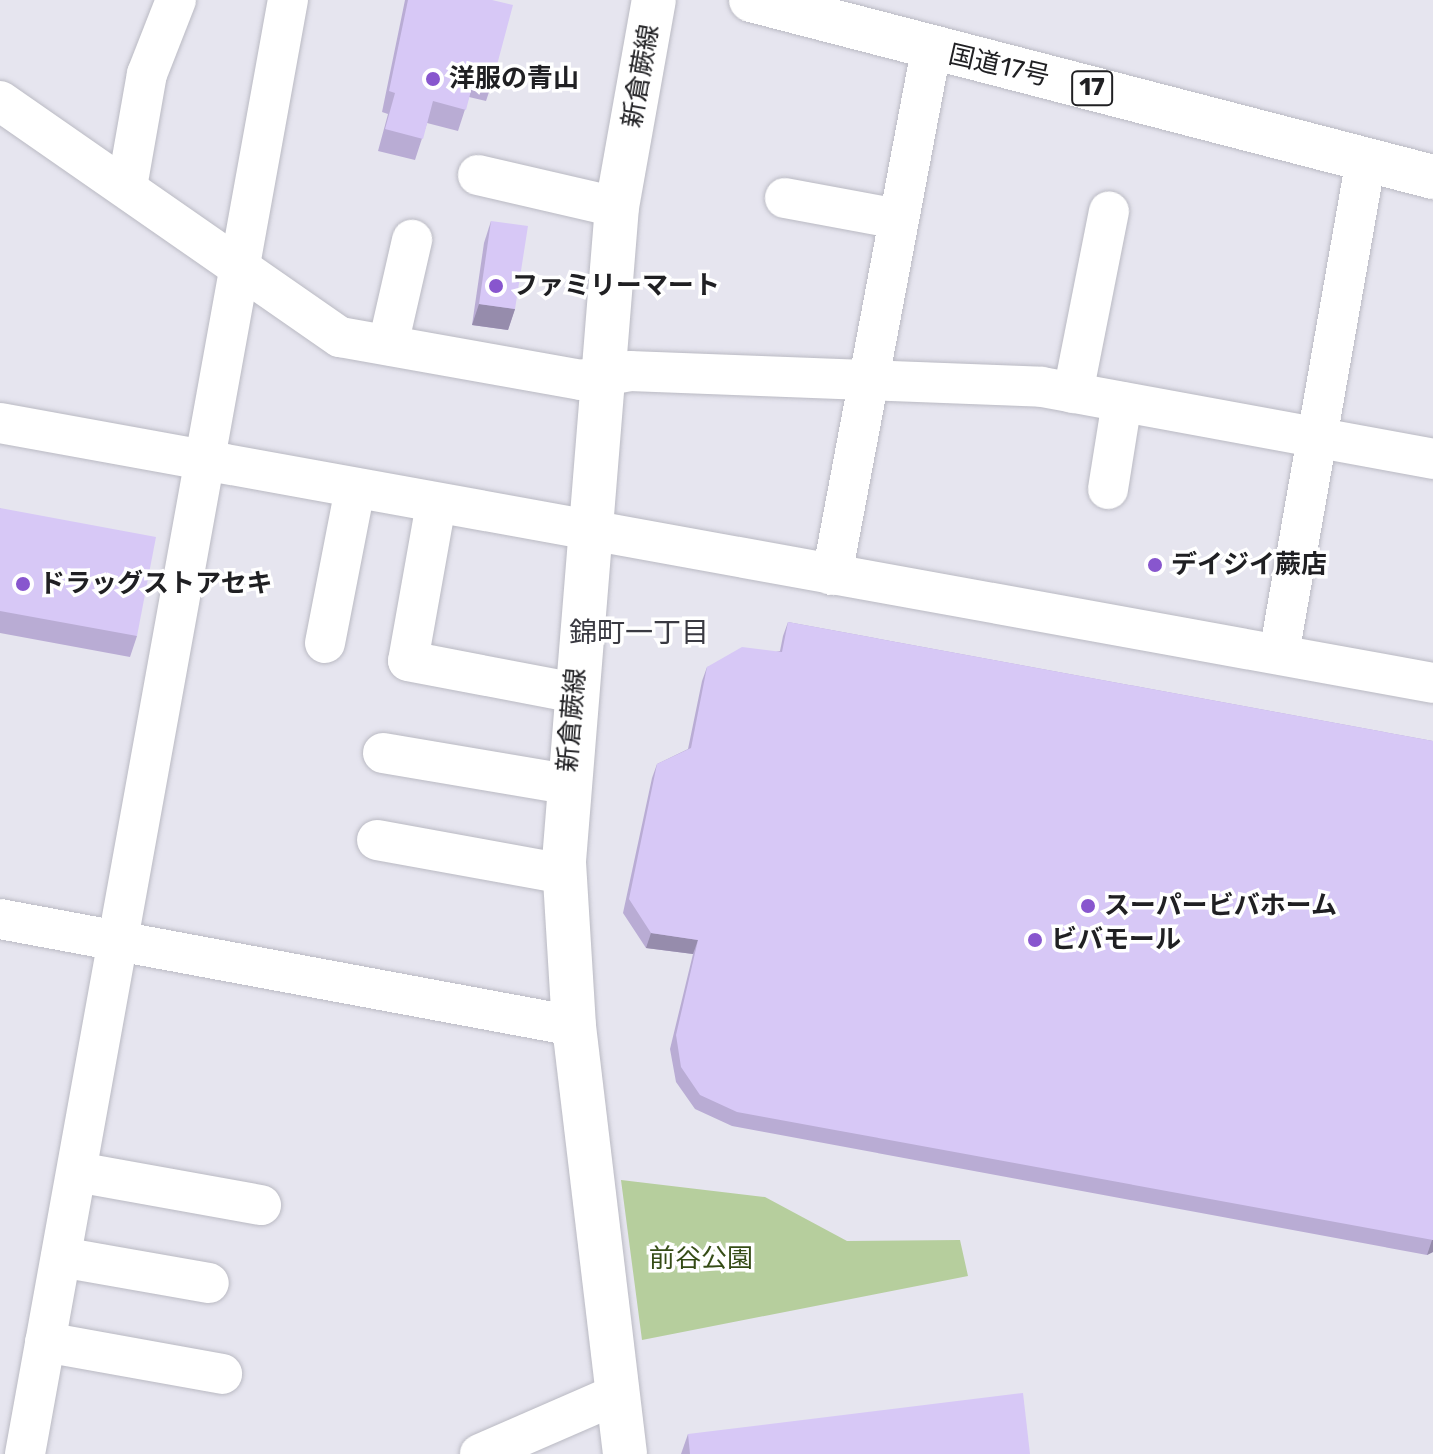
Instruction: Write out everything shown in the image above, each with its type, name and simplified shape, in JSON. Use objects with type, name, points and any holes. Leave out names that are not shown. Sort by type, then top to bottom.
[{"type":"main road","name":"新倉蕨線","points":[[625,1454],[574,1026],[565,874],[566,784],[605,376],[617,207],[654,0]]},
{"type":"main road","name":"国道17号","points":[[751,0],[931,50],[1433,177]]},
{"type":"street","points":[[127,187],[147,74],[176,0]]},
{"type":"street","points":[[25,1454],[208,459],[288,0]]},
{"type":"street","points":[[832,575],[931,50]]},
{"type":"street","points":[[0,101],[340,337],[581,380],[605,376],[868,379],[1073,393],[1433,459]]},
{"type":"street","points":[[1279,654],[1366,159]]},
{"type":"street","points":[[478,175],[617,207]]},
{"type":"street","points":[[785,198],[898,219]]},
{"type":"street","points":[[1073,393],[1109,212]]},
{"type":"street","points":[[388,345],[412,240]]},
{"type":"street","points":[[1108,489],[1122,402]]},
{"type":"street","points":[[0,423],[208,459],[590,534],[1433,683]]},
{"type":"street","points":[[325,643],[355,488]]},
{"type":"street","points":[[436,504],[408,661],[575,693]]},
{"type":"street","points":[[383,753],[566,784]]},
{"type":"street","points":[[377,840],[565,874]]},
{"type":"street","points":[[0,919],[574,1026]]},
{"type":"street","points":[[77,1172],[261,1205]]},
{"type":"street","points":[[61,1257],[209,1283]]},
{"type":"street","points":[[45,1342],[222,1374]]},
{"type":"street","points":[[480,1454],[618,1394]]},
{"type":"green space","name":"前谷公園","points":[[621,1180],[765,1197],[847,1241],[960,1240],[968,1276],[642,1340]]},
{"type":"building","points":[[408,0],[492,0],[513,5],[493,80],[475,75],[466,110],[433,101],[423,139],[385,129],[395,93],[389,91]]},
{"type":"building","points":[[491,221],[528,226],[515,309],[479,304]]},
{"type":"building","points":[[0,508],[156,537],[137,636],[0,611]]},
{"type":"building","name":"ビバモール","points":[[788,622],[1433,741],[1433,1240],[737,1112],[700,1095],[681,1067],[676,1035],[698,940],[651,933],[629,899],[657,764],[691,748],[707,667],[742,647],[782,652]]},
{"type":"building","points":[[1023,1393],[1030,1454],[690,1454],[688,1434]]},
{"type":"place","name":"洋服の青山","points":[[433,79]]},
{"type":"place","name":"ファミリーマート","points":[[496,286]]},
{"type":"place","name":"デイジイ蕨店","points":[[1155,565]]},
{"type":"place","name":"ドラッグストアセキ","points":[[23,584]]},
{"type":"place","name":"スーパービバホーム","points":[[1088,906]]},
{"type":"place","name":"ビバモール","points":[[1035,940]]},
{"type":"district","name":"錦町一丁目","points":[[639,633]]}]
